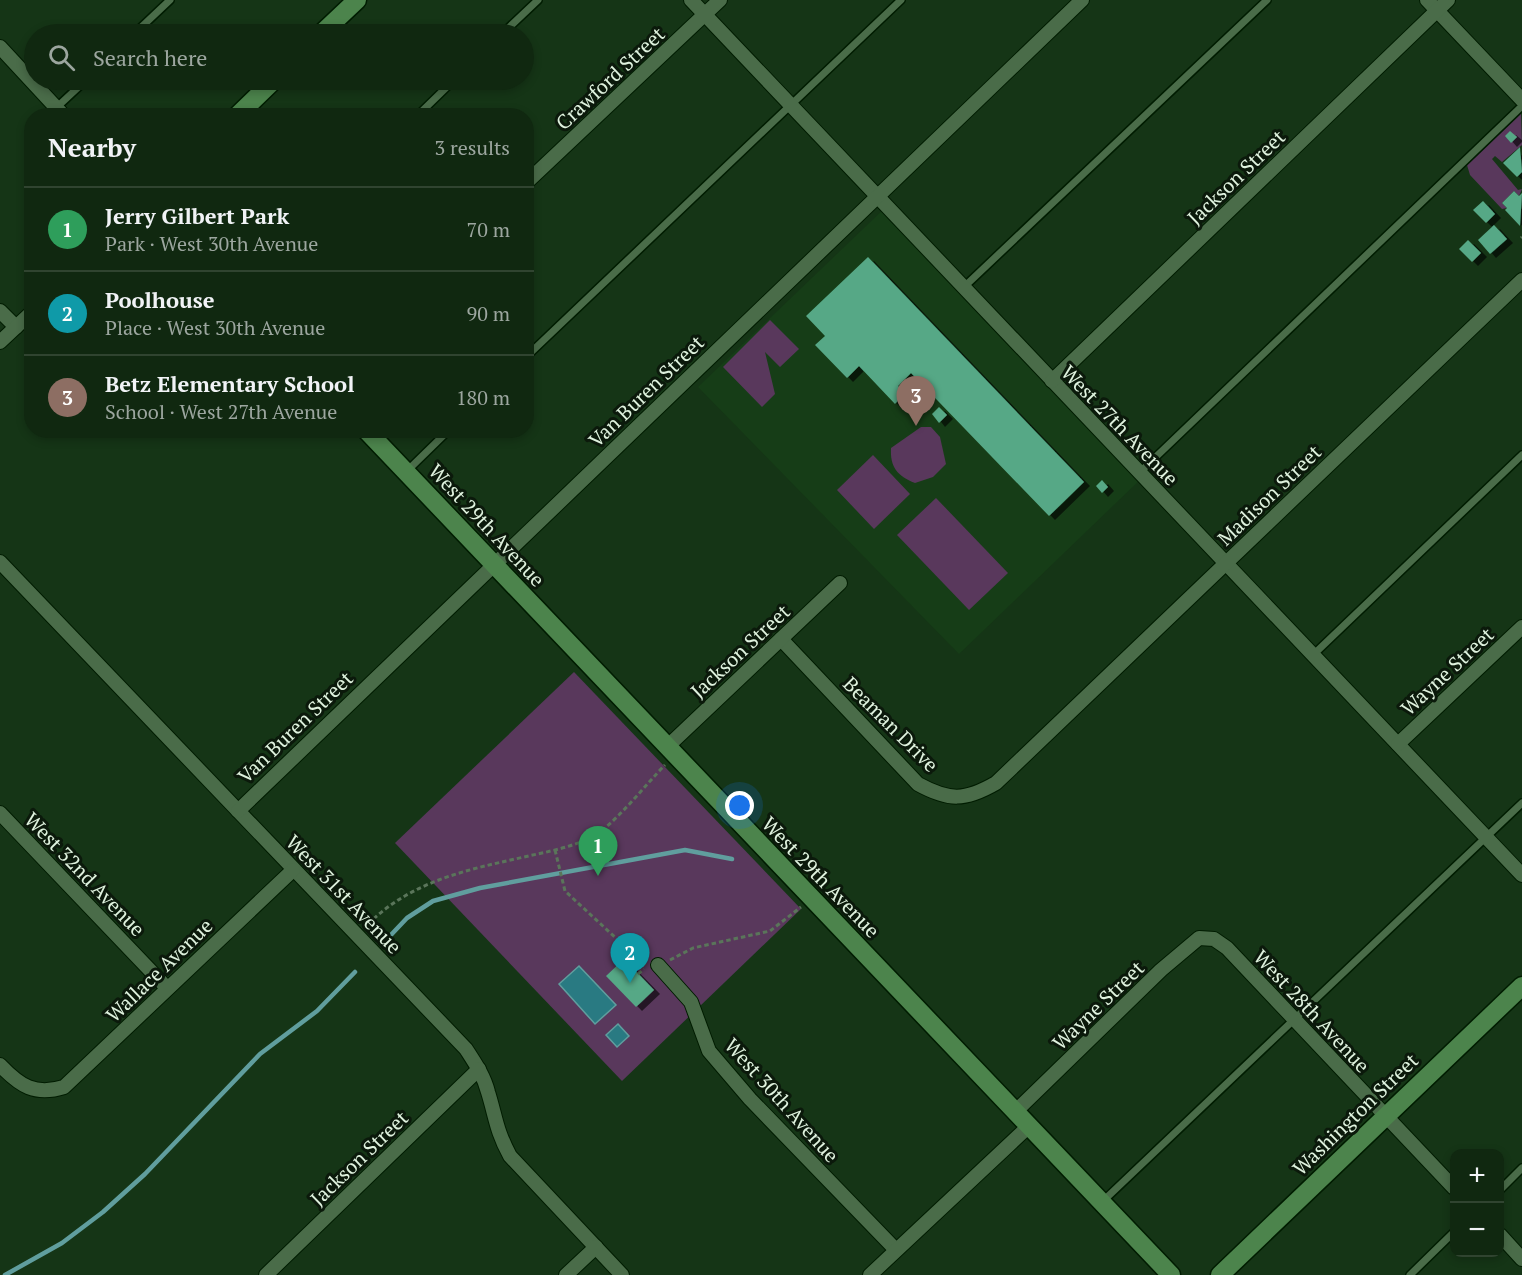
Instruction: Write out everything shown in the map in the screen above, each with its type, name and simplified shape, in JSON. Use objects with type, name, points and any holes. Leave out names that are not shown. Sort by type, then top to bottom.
[{"type":"street","points":[[332,24],[357,0]]},
{"type":"street","name":"West 27th Avenue","points":[[691,0],[1522,875]]},
{"type":"street","name":"Crawford Street","points":[[534,175],[720,0]]},
{"type":"street","name":"Van Buren Street","points":[[238,811],[1082,0]]},
{"type":"street","name":"Jackson Street","points":[[1052,381],[1432,5],[1448,0]]},
{"type":"street","points":[[1432,5],[1522,100]]},
{"type":"street","points":[[0,47],[24,73]]},
{"type":"street","points":[[40,90],[56,108]]},
{"type":"street","points":[[245,108],[264,90]]},
{"type":"street","name":"Madison Street","points":[[1042,738],[1522,280]]},
{"type":"street","points":[[0,311],[16,327]]},
{"type":"street","points":[[0,342],[24,320]]},
{"type":"street","name":"West 29th Avenue","points":[[374,438],[1171,1275]]},
{"type":"street","name":"West 31st Avenue","points":[[0,562],[466,1049],[479,1069],[488,1091],[498,1134],[510,1156],[622,1275]]},
{"type":"street","name":"Jackson Street","points":[[671,751],[840,583]]},
{"type":"street","name":"Wayne Street","points":[[1398,744],[1522,627]]},
{"type":"street","name":"Beaman Drive","points":[[782,639],[918,784],[939,795],[960,798],[979,793],[996,783],[1042,738]]},
{"type":"street","name":"West 32nd Avenue","points":[[0,813],[167,988]]},
{"type":"street","name":"Wallace Avenue","points":[[0,1065],[16,1082],[30,1090],[48,1092],[64,1087],[293,870]]},
{"type":"street","name":"Wayne Street","points":[[1016,1112],[1161,970],[1199,938],[1214,939]]},
{"type":"street","name":"West 28th Avenue","points":[[1214,939],[1227,948],[1292,1020],[1450,1183]]},
{"type":"street","name":"West 30th Avenue","points":[[658,964],[691,1002],[709,1051],[750,1099],[896,1250]]},
{"type":"street","name":"Washington Street","points":[[1220,1275],[1522,986]]},
{"type":"street","name":"Jackson Street","points":[[266,1275],[479,1069]]},
{"type":"street","points":[[870,1275],[1029,1126]]},
{"type":"street","points":[[1504,1240],[1522,1260]]},
{"type":"street","points":[[566,1275],[596,1247]]},
{"type":"lane","points":[[145,24],[171,0]]},
{"type":"lane","points":[[513,24],[538,0]]},
{"type":"lane","points":[[534,349],[901,0]]},
{"type":"lane","points":[[964,287],[1267,0]]},
{"type":"lane","points":[[63,108],[78,90]]},
{"type":"lane","points":[[425,108],[444,90]]},
{"type":"lane","points":[[1139,473],[1522,106]]},
{"type":"lane","points":[[406,472],[441,438]]},
{"type":"lane","points":[[1313,655],[1522,455]]},
{"type":"lane","points":[[1102,1202],[1522,803]]},
{"type":"lane","points":[[1504,1186],[1522,1168]]},
{"type":"lane","points":[[1410,1275],[1450,1238]]},
{"type":"path","points":[[368,924],[385,907],[418,888],[470,869],[555,852],[592,837],[671,751]]},
{"type":"path","points":[[555,852],[565,891],[633,953]]},
{"type":"path","points":[[658,964],[693,948],[770,932],[802,906],[796,899]]},
{"type":"shaded area","points":[[1521,112],[1522,145],[1502,162],[1495,156],[1492,159],[1518,190],[1522,189],[1519,196],[1514,191],[1502,203],[1507,208],[1502,209],[1470,175],[1467,165]]},
{"type":"shaded area","points":[[887,206],[1143,477],[959,654],[698,387]]},
{"type":"shaded area","points":[[770,320],[799,349],[780,367],[765,352],[775,394],[762,407],[723,367]]},
{"type":"shaded area","points":[[921,427],[931,427],[940,437],[946,464],[933,477],[915,483],[899,474],[893,466],[891,448]]},
{"type":"shaded area","points":[[873,455],[910,494],[874,529],[837,490]]},
{"type":"shaded area","points":[[936,498],[1008,573],[969,610],[897,535]]},
{"type":"shaded area","points":[[574,672],[801,909],[622,1081],[395,843]]},
{"type":"water","points":[[579,966],[616,1005],[595,1024],[559,984]]},
{"type":"water","points":[[618,1024],[629,1036],[617,1047],[606,1035]]},
{"type":"building","points":[[1510,131],[1517,137],[1511,143],[1505,136]]},
{"type":"building","points":[[1520,147],[1522,172],[1517,177],[1503,163]]},
{"type":"building","points":[[1514,191],[1519,196],[1522,193],[1520,226],[1505,210],[1507,208],[1502,203]]},
{"type":"building","points":[[1483,201],[1495,214],[1486,223],[1473,210]]},
{"type":"building","points":[[1494,225],[1507,239],[1490,254],[1478,240]]},
{"type":"building","points":[[1468,240],[1481,253],[1472,262],[1459,249]]},
{"type":"building","points":[[868,257],[1084,482],[1049,516],[911,373],[898,386],[905,393],[895,404],[859,366],[847,378],[815,345],[825,336],[806,316]]},
{"type":"building","points":[[939,407],[947,415],[939,423],[932,414]]},
{"type":"building","points":[[1102,480],[1108,487],[1102,493],[1096,486]]},
{"type":"building","points":[[624,959],[654,990],[636,1007],[606,976]]},
{"type":"waterway","points":[[389,937],[407,918],[433,901],[480,888],[685,850],[732,859]]},
{"type":"waterway","points":[[5,1275],[62,1243],[103,1212],[145,1174],[260,1054],[317,1011],[355,972]]},
{"type":"place","name":"Betz Elementary School","points":[[916,426]]},
{"type":"place","name":"Jerry Gilbert Park","points":[[598,876]]},
{"type":"place","name":"Poolhouse","points":[[630,983]]}]
